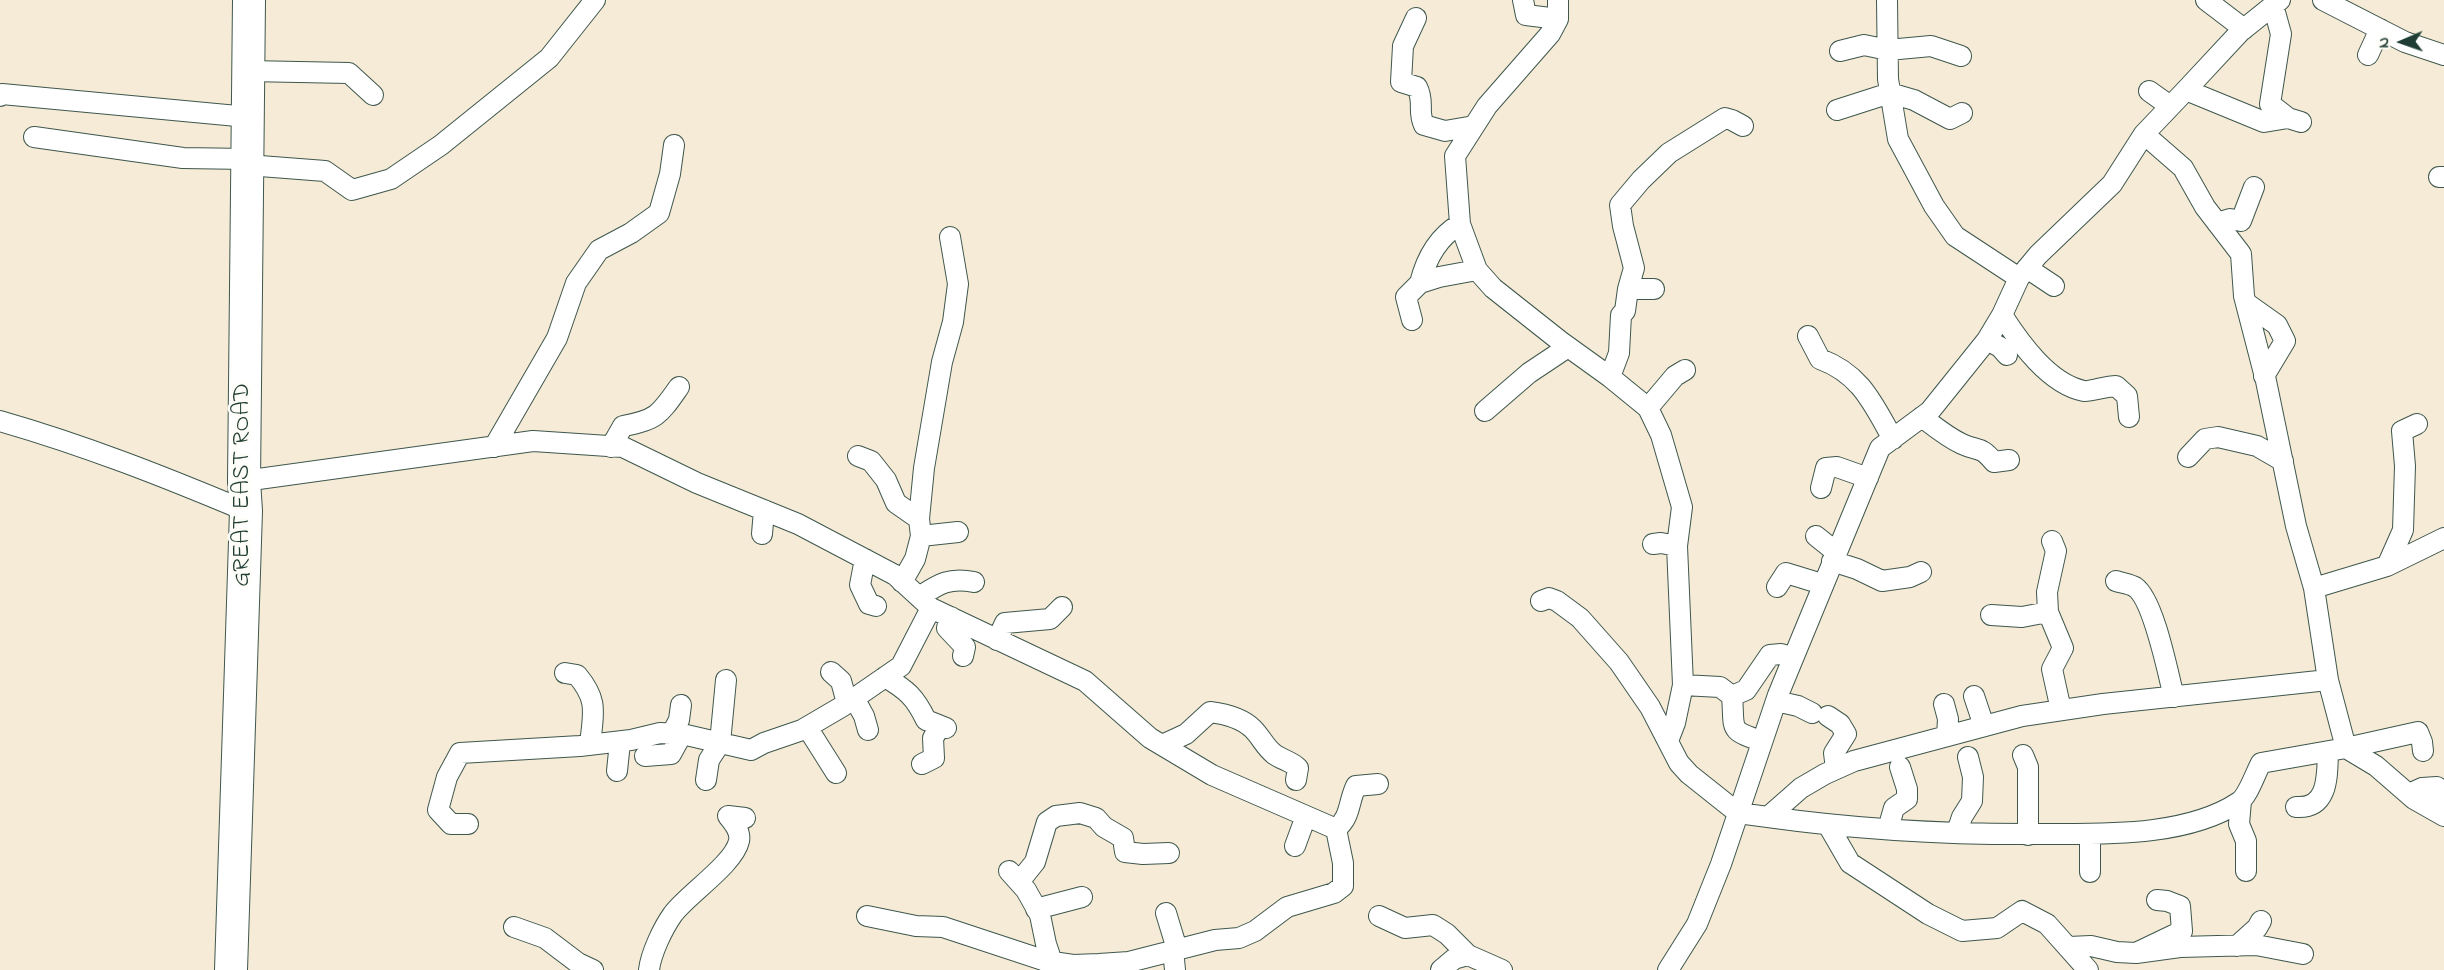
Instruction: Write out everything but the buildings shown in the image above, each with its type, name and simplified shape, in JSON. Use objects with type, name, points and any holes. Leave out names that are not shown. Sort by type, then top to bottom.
[{"type":"highway","name":"GREAT EAST ROAD","points":[[231,970],[245,496],[249,0]]},
{"type":"street","points":[[34,137],[183,158],[247,162],[326,171],[352,190],[391,179],[441,145],[549,58],[596,0]]},
{"type":"street","points":[[1523,0],[1526,15],[1558,9],[1551,34],[1487,106],[1455,156],[1460,224],[1477,270],[1493,288],[1648,408],[1661,435],[1682,507],[1677,546],[1683,685],[1675,723],[1668,741]]},
{"type":"street","points":[[1887,0],[1890,93],[1898,139],[1934,206],[1955,236],[2023,273],[2054,286]]},
{"type":"street","points":[[2206,0],[2244,29]]},
{"type":"street","points":[[2332,2],[2405,42],[2444,55]]},
{"type":"street","points":[[1668,970],[1697,924],[1721,864],[1776,701],[1793,658],[1813,628],[1822,584],[1880,448],[1930,411],[1987,340],[2023,273],[2112,184],[2144,134],[2170,106],[2244,29],[2277,3]]},
{"type":"street","points":[[2186,90],[2264,122],[2294,120],[2270,104],[2281,34],[2277,3]]},
{"type":"street","points":[[1416,18],[1403,46],[1401,82],[1417,87],[1423,99],[1420,115],[1424,125],[1445,131],[1474,126]]},
{"type":"street","points":[[2368,55],[2380,29]]},
{"type":"street","points":[[1840,51],[1864,45],[1888,50],[1931,46],[1961,56]]},
{"type":"street","points":[[248,71],[349,73],[373,95]]},
{"type":"street","points":[[2149,91],[2170,106]]},
{"type":"street","points":[[1837,110],[1890,93],[1914,100],[1950,119],[1962,113]]},
{"type":"street","points":[[0,96],[2,94],[248,117]]},
{"type":"street","points":[[1610,377],[1619,353],[1621,315],[1625,311],[1634,268],[1620,205],[1641,180],[1669,153],[1725,118],[1743,126]]},
{"type":"street","points":[[1445,131],[1447,148],[1456,166]]},
{"type":"street","points":[[2144,134],[2183,168],[2205,207],[2241,254],[2246,303],[2296,526],[2314,588],[2337,750],[2321,798],[2307,807],[2296,807]]},
{"type":"street","points":[[494,447],[557,338],[576,283],[593,258],[599,250],[631,233],[659,213],[670,174],[674,145]]},
{"type":"street","points":[[2217,223],[2230,219],[2241,221],[2254,187]]},
{"type":"street","points":[[1420,283],[1423,270],[1433,250],[1449,230],[1460,224]]},
{"type":"street","points":[[902,582],[915,559],[920,528],[924,468],[935,412],[937,388],[953,322],[958,284],[950,237]]},
{"type":"street","points":[[1412,320],[1406,297],[1420,283],[1463,271],[1477,270]]},
{"type":"street","points":[[1628,289],[1654,289]]},
{"type":"street","points":[[2246,303],[2277,326],[2285,341],[2264,376]]},
{"type":"street","points":[[2002,315],[2019,341],[2036,360],[2071,387],[2087,392],[2103,386],[2116,386],[2127,396],[2129,417]]},
{"type":"street","points":[[1808,336],[1820,359],[1834,364],[1865,389],[1893,439]]},
{"type":"street","points":[[1987,340],[2000,347],[2007,355]]},
{"type":"street","points":[[1485,411],[1529,373],[1568,347]]},
{"type":"street","points":[[1648,408],[1675,376],[1685,370]]},
{"type":"street","points":[[611,447],[623,426],[648,421],[663,410],[679,387]]},
{"type":"street","points":[[1922,417],[1940,432],[1965,445],[1985,451],[1994,462],[2009,460]]},
{"type":"street","points":[[0,421],[54,437],[171,479],[245,496],[533,441],[623,447],[697,483],[798,524],[895,574],[925,602],[951,617],[1084,681],[1150,738],[1212,775],[1336,829]]},
{"type":"street","points":[[2387,566],[2403,530],[2402,431],[2417,424]]},
{"type":"street","points":[[2188,457],[2205,439],[2218,437],[2257,446],[2283,461]]},
{"type":"street","points":[[858,456],[871,461],[886,480],[896,503],[920,528],[958,531]]},
{"type":"street","points":[[1821,488],[1826,468],[1837,467],[1868,478]]},
{"type":"street","points":[[762,534],[764,510]]},
{"type":"street","points":[[1816,536],[1834,556],[1882,581],[1910,577],[1921,572]]},
{"type":"street","points":[[2314,588],[2387,566],[2444,538]]},
{"type":"street","points":[[2052,541],[2056,551],[2047,592],[2048,612],[2063,648],[2052,669],[2061,710]]},
{"type":"street","points":[[1653,544],[1677,546]]},
{"type":"street","points":[[865,560],[860,585],[869,604],[876,606]]},
{"type":"street","points":[[1777,586],[1786,573],[1822,584]]},
{"type":"street","points":[[468,824],[451,824],[438,810],[447,777],[460,753],[620,742],[660,733],[677,733],[751,750],[807,727],[901,666],[925,602],[940,583],[961,579],[974,582]]},
{"type":"street","points":[[2116,581],[2135,587],[2146,601],[2158,634],[2174,698]]},
{"type":"street","points":[[1541,601],[1549,598],[1557,601],[1580,618],[1618,662],[1650,707],[1679,763],[1689,774],[1738,813],[1828,825],[1888,829],[2028,835],[2090,834],[2160,828],[2205,819],[2241,801]]},
{"type":"street","points":[[997,640],[1005,623],[1050,619],[1062,607]]},
{"type":"street","points":[[1991,615],[2022,617],[2048,612]]},
{"type":"street","points":[[951,617],[947,628],[965,647],[963,656]]},
{"type":"street","points":[[1732,696],[1746,690],[1770,655],[1781,654],[1793,658]]},
{"type":"street","points":[[831,672],[841,681],[851,700],[864,716],[868,730]]},
{"type":"street","points":[[565,673],[577,675],[590,690],[593,704],[590,745]]},
{"type":"street","points":[[885,677],[907,690],[918,702],[926,720],[943,728],[933,738],[934,758],[922,764]]},
{"type":"street","points":[[706,780],[709,760],[720,743],[726,680]]},
{"type":"street","points":[[1768,817],[1801,788],[1836,769],[1880,753],[2022,716],[2328,680]]},
{"type":"street","points":[[1683,685],[1720,687],[1732,696],[1734,727],[1739,734],[1762,741]]},
{"type":"street","points":[[1974,696],[1984,726]]},
{"type":"street","points":[[1776,701],[1798,706],[1840,724],[1846,734],[1834,753],[1836,769]]},
{"type":"street","points":[[1944,704],[1948,719],[1947,736]]},
{"type":"street","points":[[645,756],[671,754],[680,720],[681,705]]},
{"type":"street","points":[[1162,745],[1186,734],[1210,712],[1226,714],[1254,730],[1264,746],[1278,757],[1293,763],[1298,768],[1296,780]]},
{"type":"street","points":[[807,727],[836,772]]},
{"type":"street","points":[[2246,871],[2246,841],[2239,824],[2241,801],[2260,763],[2337,750],[2418,732],[2423,751]]},
{"type":"street","points":[[617,771],[620,742]]},
{"type":"street","points":[[2337,750],[2376,766],[2409,794],[2441,815]]},
{"type":"street","points":[[2023,755],[2028,767],[2028,835]]},
{"type":"street","points":[[1957,832],[1962,817],[1972,801],[1973,777],[1968,757]]},
{"type":"street","points":[[1888,829],[1894,808],[1907,799],[1907,789],[1900,767]]},
{"type":"street","points":[[1336,829],[1346,821],[1356,786],[1378,784]]},
{"type":"street","points":[[1051,966],[1036,909],[1026,890],[1014,877],[1035,862],[1047,822],[1056,816],[1080,813],[1096,818],[1104,827],[1123,838],[1125,852],[1169,853]]},
{"type":"street","points":[[649,970],[661,937],[673,914],[733,853],[739,840],[736,825],[728,816],[745,818]]},
{"type":"street","points":[[1295,846],[1306,816]]},
{"type":"street","points":[[1828,825],[1850,862],[1937,919],[1962,931],[1997,927],[2022,912],[2047,924],[2088,970]]},
{"type":"street","points":[[867,916],[916,926],[943,927],[1051,966],[1113,967],[1215,940],[1239,939],[1255,931],[1287,907],[1334,893],[1343,886],[1343,863],[1336,829]]},
{"type":"street","points":[[2090,834],[2090,872]]},
{"type":"street","points":[[1036,909],[1082,897]]},
{"type":"street","points":[[2136,953],[2182,931],[2180,906],[2157,900]]},
{"type":"street","points":[[1166,913],[1175,949],[1175,970]]},
{"type":"street","points":[[1379,916],[1405,928],[1433,926],[1447,934],[1468,955],[1502,970]]},
{"type":"street","points":[[2237,946],[2261,921]]},
{"type":"street","points":[[514,927],[545,938],[578,963],[593,970]]},
{"type":"street","points":[[2069,947],[2091,946],[2117,952],[2136,953],[2180,947],[2256,945],[2302,954]]},
{"type":"street","points":[[1441,970],[1454,959],[1468,955]]}]
